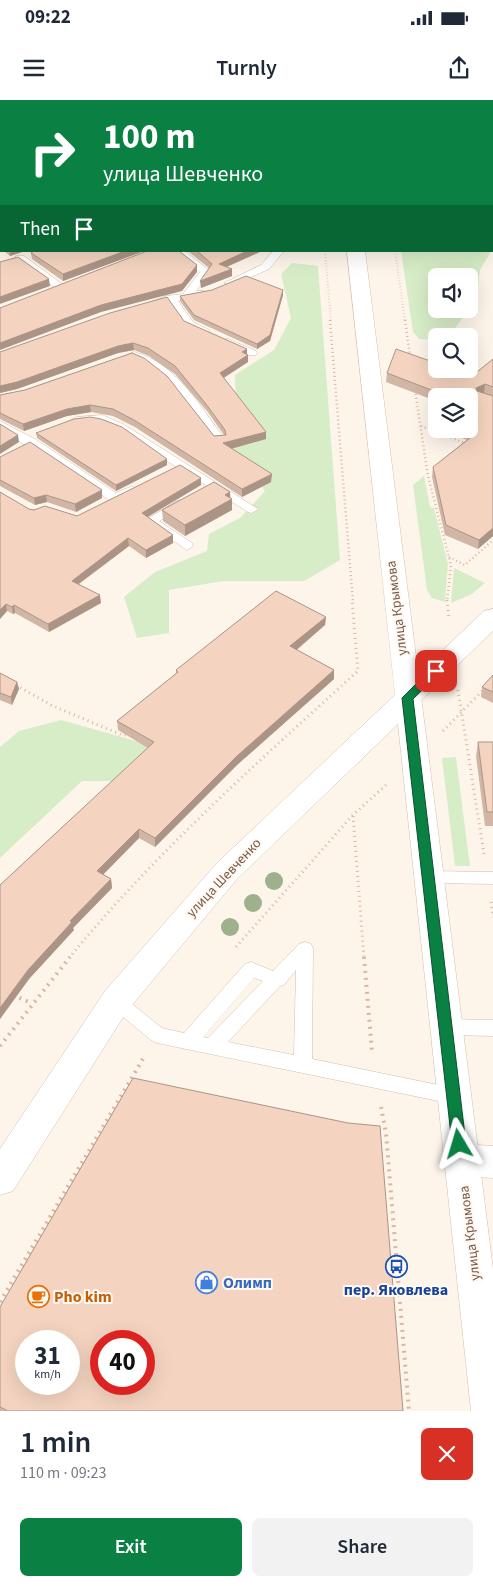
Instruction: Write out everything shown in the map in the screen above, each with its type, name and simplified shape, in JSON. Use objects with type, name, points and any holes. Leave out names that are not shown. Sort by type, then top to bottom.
[{"type":"street","name":"улица Крымова","points":[[356,252],[453,1096],[477,1161],[491,1404]]},
{"type":"street","name":"улица Шевченко","points":[[0,1179],[116,1001],[227,871],[493,617]]},
{"type":"lane","points":[[179,252],[206,272],[187,295]]},
{"type":"lane","points":[[143,306],[170,298],[212,291],[265,267],[278,252]]},
{"type":"lane","points":[[7,263],[34,254]]},
{"type":"lane","points":[[20,258],[61,287]]},
{"type":"lane","points":[[170,298],[189,324],[252,353]]},
{"type":"lane","points":[[126,357],[134,355],[145,359],[170,375],[220,440]]},
{"type":"lane","points":[[69,422],[78,419],[102,418],[119,426],[252,509]]},
{"type":"lane","points":[[0,424],[115,498]]},
{"type":"lane","points":[[16,451],[27,440],[42,431]]},
{"type":"lane","points":[[164,473],[180,465]]},
{"type":"lane","points":[[100,506],[139,486]]},
{"type":"lane","points":[[187,546],[150,521],[213,486]]},
{"type":"lane","points":[[428,877],[491,878]]},
{"type":"lane","points":[[211,1047],[278,980],[305,949],[303,1066]]},
{"type":"lane","points":[[187,1042],[251,970],[278,980]]},
{"type":"lane","points":[[116,1001],[157,1035],[453,1096]]},
{"type":"lane","points":[[446,1027],[493,1028]]},
{"type":"path","points":[[0,1046],[31,1003],[87,935],[243,775],[358,671],[325,252]]},
{"type":"path","points":[[395,252],[411,358]]},
{"type":"path","points":[[415,387],[428,476],[451,565],[447,602],[453,655],[491,878],[493,917]]},
{"type":"path","points":[[421,425],[475,448]]},
{"type":"path","points":[[449,557],[465,565],[493,540]]},
{"type":"path","points":[[16,685],[51,705],[122,735],[139,735]]},
{"type":"path","points":[[462,714],[487,686]]},
{"type":"path","points":[[352,816],[375,1080],[386,1133],[408,1411]]},
{"type":"path","points":[[8,992],[31,1003]]},
{"type":"path","points":[[130,1082],[139,1084]]},
{"type":"path","points":[[376,1131],[386,1133]]},
{"type":"green space","points":[[401,252],[490,252],[480,270],[478,287],[478,268],[428,268],[428,318],[463,318],[454,328],[428,328],[428,340],[419,339],[413,332]]},
{"type":"green space","points":[[292,263],[318,266],[340,560],[304,581],[224,581],[169,590],[169,633],[137,638],[124,597],[155,572],[207,551],[209,534],[240,518],[265,491],[226,444],[236,417],[235,375],[274,350],[291,318],[281,274]]},
{"type":"green space","points":[[424,476],[430,507],[434,508],[448,564],[445,602],[432,598],[427,590],[413,485]]},
{"type":"green space","points":[[454,568],[485,583],[472,594],[451,603]]},
{"type":"green space","points":[[61,720],[161,748],[114,781],[82,781],[0,858],[0,747],[19,731]]},
{"type":"green space","points":[[456,757],[470,866],[455,866],[442,758]]},
{"type":"building","points":[[32,252],[122,252],[63,274],[31,253]]},
{"type":"building","points":[[144,252],[180,252],[197,265],[182,284],[101,305],[0,343],[0,308]]},
{"type":"building","points":[[198,252],[245,252],[219,264],[232,269],[200,281],[212,264]]},
{"type":"building","points":[[18,257],[49,279],[0,297],[0,262]]},
{"type":"building","points":[[246,276],[283,290],[270,335],[257,344],[194,315],[180,296],[212,290]]},
{"type":"building","points":[[167,297],[184,321],[247,349],[242,352],[248,355],[220,373],[266,432],[223,443],[272,474],[242,489],[134,420],[113,409],[90,405],[67,409],[23,424],[0,413],[0,395],[25,390],[132,353],[144,358],[167,376],[214,436],[226,435],[225,430],[206,404],[175,366],[148,348],[133,343],[118,346],[17,382],[0,386],[0,352],[110,313]]},
{"type":"building","points":[[396,349],[428,360],[428,378],[478,378],[478,371],[493,359],[493,387],[485,384],[476,388],[428,389],[387,373]]},
{"type":"building","points":[[478,391],[493,396],[493,528],[479,540],[446,525],[433,467],[470,438],[478,438]]},
{"type":"building","points":[[90,417],[122,427],[167,459],[116,485],[36,433],[74,419]]},
{"type":"building","points":[[0,424],[18,435],[0,446]]},
{"type":"building","points":[[30,442],[102,490],[75,504],[46,495],[34,498],[0,480],[0,457]]},
{"type":"building","points":[[180,465],[201,478],[142,513],[173,535],[146,550],[128,538],[72,581],[100,595],[48,624],[14,605],[12,607],[6,604],[0,610],[0,492],[29,509],[34,510],[45,506],[77,516]]},
{"type":"building","points":[[214,482],[230,492],[225,495],[232,499],[185,525],[162,510]]},
{"type":"building","points":[[276,591],[326,617],[290,646],[334,670],[237,756],[155,838],[139,829],[97,871],[111,879],[70,921],[72,922],[28,970],[0,1008],[0,885],[154,742],[117,721],[178,672],[176,670]]},
{"type":"building","points":[[0,673],[17,682],[11,697],[0,693]]},
{"type":"building","points":[[493,675],[493,692],[482,687]]},
{"type":"building","points":[[478,742],[493,742],[493,812],[487,812]]},
{"type":"building","name":"Олимп","points":[[133,1078],[348,1123],[380,1126],[403,1411],[8,1411],[0,1407],[0,1307]]},
{"type":"place","name":"пер. Яковлева","points":[[396,1266]]},
{"type":"place","name":"Олимп","points":[[207,1283]]},
{"type":"place","name":"Pho kim","points":[[38,1297]]},
{"type":"route","points":[[436,671],[408,698],[459,1144]]}]
